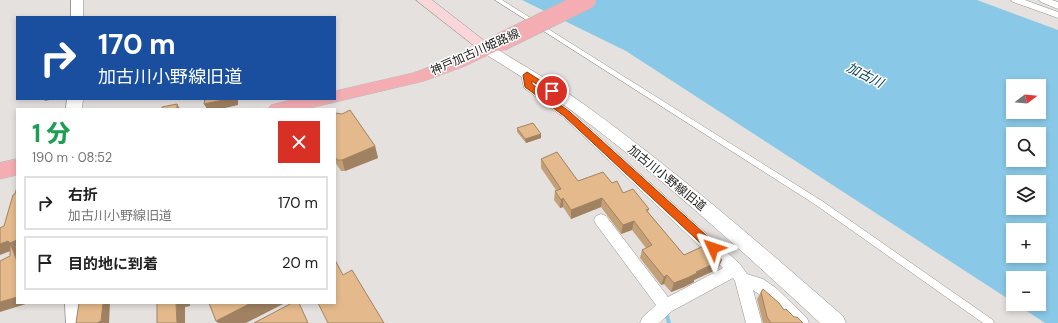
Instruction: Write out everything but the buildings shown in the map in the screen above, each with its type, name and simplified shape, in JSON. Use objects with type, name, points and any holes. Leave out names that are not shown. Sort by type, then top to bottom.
[{"type":"main road","points":[[423,0],[494,46]]},
{"type":"main road","name":"神戸加古川姫路線","points":[[336,97],[418,77],[459,62],[587,0]]},
{"type":"main road","points":[[290,108],[320,100]]},
{"type":"main road","points":[[0,171],[16,167]]},
{"type":"street","points":[[77,0],[77,16]]},
{"type":"street","points":[[1016,0],[1058,15]]},
{"type":"street","points":[[1044,0],[1058,6]]},
{"type":"street","name":"加古川小野線旧道","points":[[494,46],[527,75],[588,115],[673,182],[775,269],[835,323]]},
{"type":"street","points":[[527,75],[528,85],[567,114],[739,274],[770,293],[801,323]]},
{"type":"street","points":[[602,220],[664,313]]},
{"type":"street","points":[[648,323],[664,313],[739,274]]},
{"type":"street","points":[[739,274],[754,323]]},
{"type":"street","points":[[74,304],[74,323]]},
{"type":"lane","points":[[498,0],[819,203],[990,323]]},
{"type":"water","name":"加古川","points":[[522,0],[977,0],[1058,30],[1058,323],[1045,323],[1027,311],[1046,311],[1046,271],[1006,271],[1006,297],[626,51]]},
{"type":"waterway","points":[[667,316],[669,323]]},
{"type":"route","points":[[552,91],[527,75],[528,85],[567,114],[713,248]]}]
